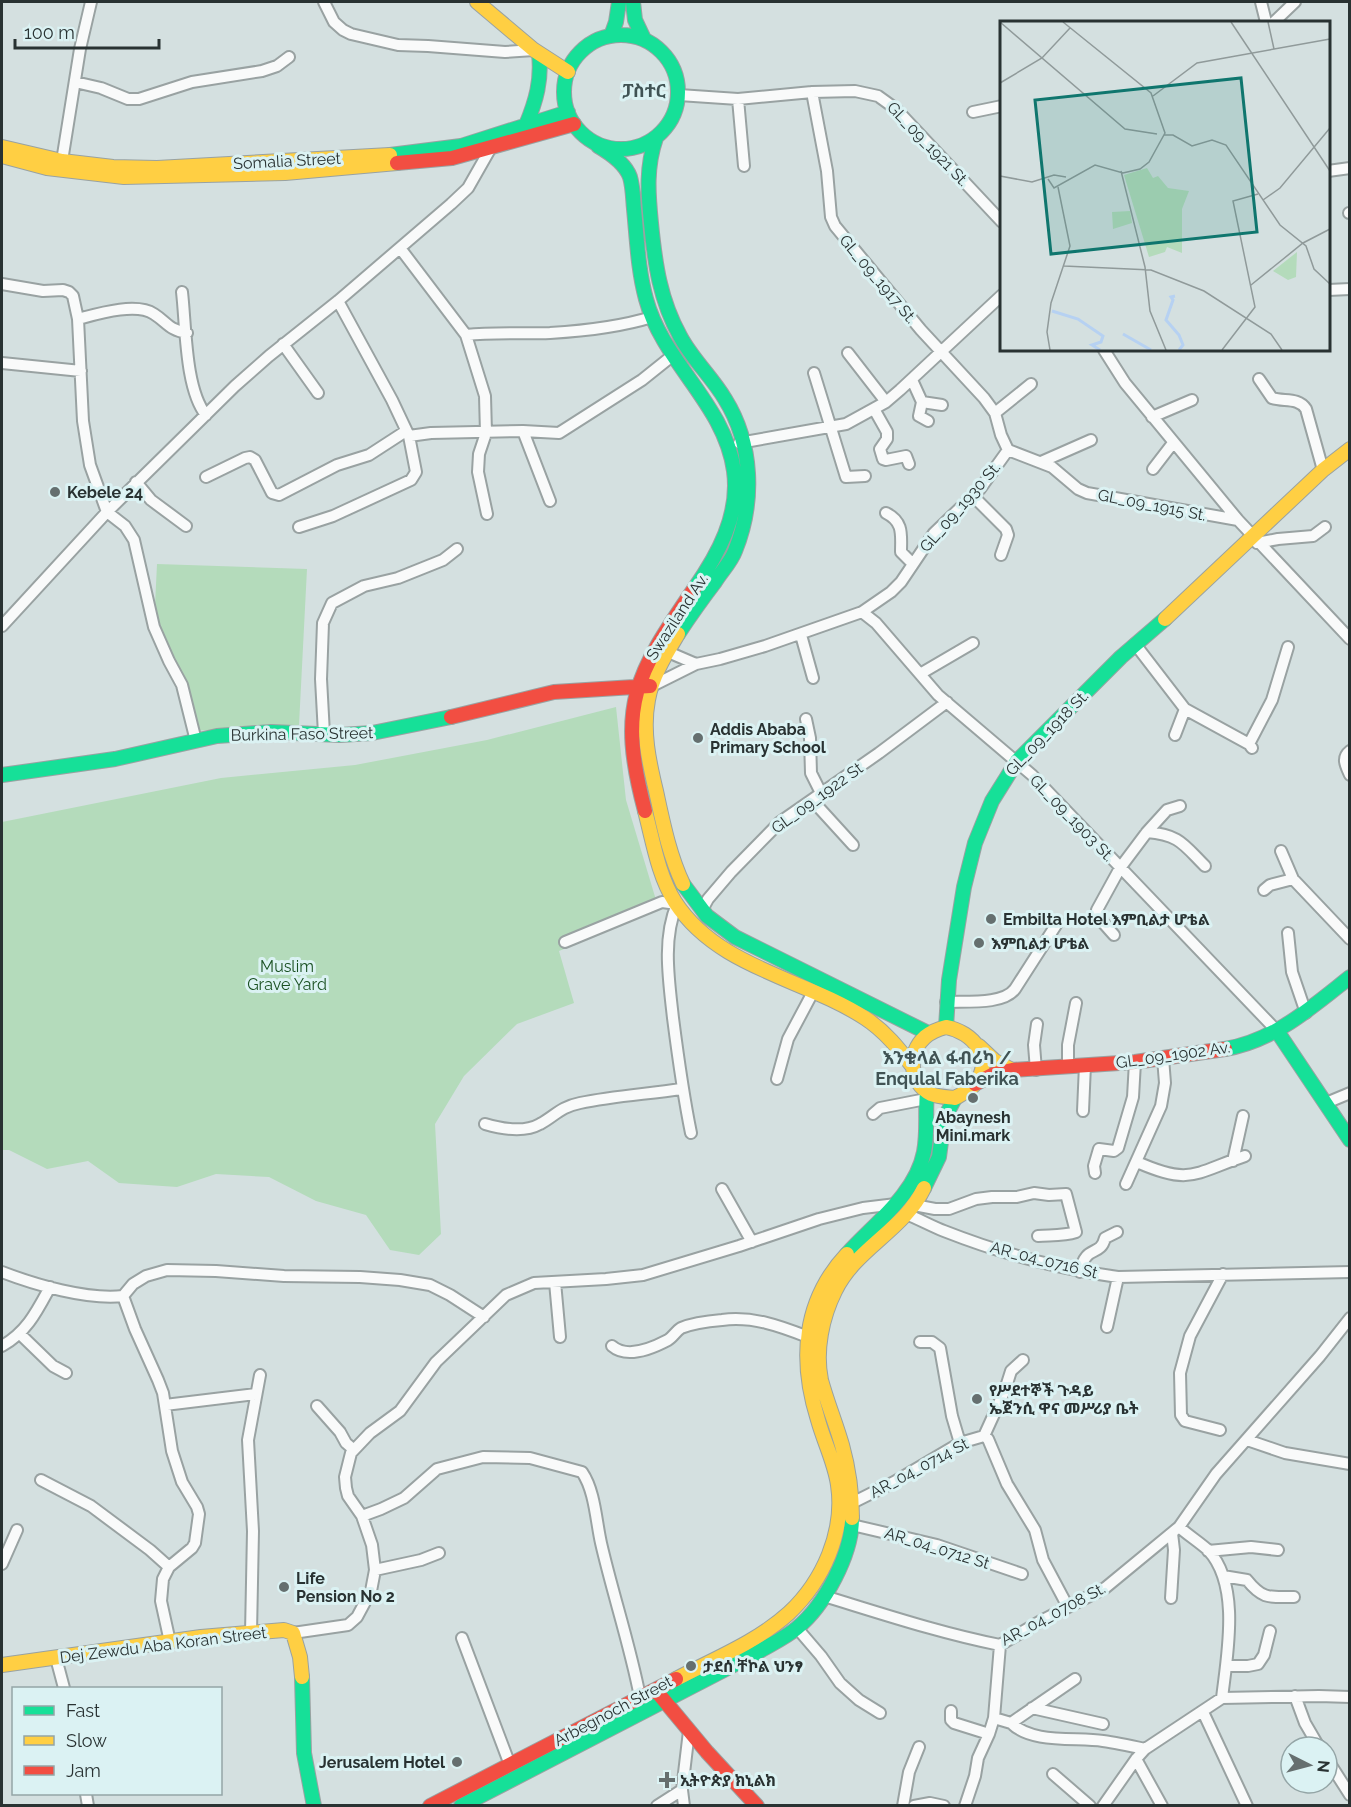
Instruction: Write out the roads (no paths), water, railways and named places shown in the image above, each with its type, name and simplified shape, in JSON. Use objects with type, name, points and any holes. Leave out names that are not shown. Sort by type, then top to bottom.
[{"type":"main road","points":[[477,2],[536,52],[568,72]]},
{"type":"main road","points":[[615,35],[619,2]]},
{"type":"main road","points":[[615,35],[626,21],[627,2]]},
{"type":"main road","points":[[633,2],[635,20],[647,40]]},
{"type":"main road","points":[[639,2],[647,40]]},
{"type":"main road","points":[[615,35],[633,35],[647,40],[666,55],[676,74],[679,95],[675,112],[667,126],[656,138],[632,149],[618,150],[598,146],[582,134],[571,118],[564,92],[568,72],[579,53],[597,40],[615,35]]},
{"type":"main road","points":[[525,125],[540,90],[541,78],[536,52]]},
{"type":"main road","points":[[2,156],[47,168],[124,177],[285,173],[452,159],[494,141],[571,118]]},
{"type":"main road","name":"Somalia Street","points":[[2,147],[62,161],[113,167],[157,168],[340,158],[446,149],[494,141],[525,125],[571,118]]},
{"type":"main road","name":"Swaziland Av.","points":[[656,138],[649,156],[648,186],[653,250],[663,302],[688,350],[726,400],[738,420],[745,442],[749,479],[748,500],[741,536],[734,554],[645,686],[633,699],[630,727],[635,774],[655,853],[677,904],[697,927],[724,948],[752,964],[861,1015],[894,1043],[913,1067]]},
{"type":"main road","name":"Swaziland Av.","points":[[598,146],[617,157],[630,177],[637,259],[645,298],[652,317],[672,356],[716,415],[730,445],[733,461],[733,504],[726,532],[706,572],[659,640],[645,686],[648,701],[646,731],[650,770],[679,874],[702,910],[712,921],[733,936],[927,1033]]},
{"type":"main road","name":"GL_09_1918 St.","points":[[946,1027],[946,1002],[971,853],[996,792],[1017,761],[1135,644],[1255,541],[1323,470],[1350,449]]},
{"type":"main road","name":"Burkina Faso Street","points":[[2,775],[115,759],[217,736],[255,733],[357,735],[390,731],[554,692],[645,686]]},
{"type":"main road","name":"GL_09_1902 Av.","points":[[975,1084],[994,1074],[1012,1070],[1135,1062],[1236,1047],[1277,1031],[1306,1013],[1347,982]]},
{"type":"main road","points":[[978,1046],[982,1066],[975,1084],[955,1098],[927,1096],[913,1067],[915,1048],[927,1033],[946,1027],[965,1032],[994,1061],[1012,1070]]},
{"type":"main road","points":[[1277,1031],[1350,1140]]},
{"type":"main road","name":"Arbegnoch Street","points":[[461,1806],[659,1695],[773,1626],[804,1599],[828,1562],[840,1505],[831,1460],[812,1398],[806,1359],[810,1322],[819,1293],[833,1270],[879,1218],[896,1204],[913,1180],[924,1154],[927,1096]]},
{"type":"main road","name":"Arbegnoch Street","points":[[430,1806],[640,1697],[659,1695],[753,1655],[797,1628],[825,1596],[842,1561],[852,1525],[854,1502],[844,1453],[821,1378],[819,1342],[826,1313],[842,1280],[852,1266],[910,1210],[924,1189],[939,1157],[944,1119],[955,1098]]},
{"type":"main road","name":"Dej Zewdu Aba Koran Street","points":[[2,1665],[251,1633],[284,1630],[293,1633]]},
{"type":"main road","points":[[293,1633],[298,1641],[304,1761],[314,1806]]},
{"type":"main road","points":[[659,1695],[757,1806]]},
{"type":"street","points":[[62,161],[80,49],[92,2]]},
{"type":"street","points":[[324,2],[334,22],[351,34],[398,45],[536,52]]},
{"type":"street","points":[[1262,2],[1266,21]]},
{"type":"street","points":[[1275,21],[1295,2]]},
{"type":"street","points":[[75,82],[101,88],[128,99],[139,99],[192,82],[262,71],[277,66],[289,57]]},
{"type":"street","name":"GL_09_1921 St.","points":[[679,95],[738,99],[812,92],[872,93],[883,99],[925,139],[1000,220]]},
{"type":"street","name":"GL_09_1917 St.","points":[[812,92],[827,171],[831,217],[835,226],[941,353]]},
{"type":"street","points":[[738,99],[744,166]]},
{"type":"street","points":[[973,112],[1000,106]]},
{"type":"street","points":[[2,626],[136,482],[206,415],[282,344],[338,301],[468,188],[494,141]]},
{"type":"street","points":[[1330,171],[1350,168]]},
{"type":"street","points":[[400,248],[466,335],[485,396],[486,433],[479,454],[478,472],[487,514]]},
{"type":"street","points":[[2,284],[43,291],[69,292],[75,300],[87,452],[107,512],[125,526],[134,540],[154,627],[182,685],[196,741]]},
{"type":"street","points":[[1330,290],[1350,289]]},
{"type":"street","points":[[182,292],[194,394],[206,415]]},
{"type":"street","points":[[730,445],[846,424],[874,409],[912,380],[1000,297]]},
{"type":"street","points":[[299,527],[355,506],[414,478],[416,468],[408,434],[338,301]]},
{"type":"street","points":[[78,319],[112,310],[147,311],[154,314],[175,332],[186,333]]},
{"type":"street","points":[[466,335],[563,332],[626,324],[652,317]]},
{"type":"street","points":[[282,344],[318,393]]},
{"type":"street","points":[[1105,351],[1119,376],[1255,541],[1350,639]]},
{"type":"street","points":[[848,353],[886,402]]},
{"type":"street","points":[[941,353],[970,381],[995,414],[1008,450]]},
{"type":"street","points":[[206,477],[250,457],[255,460],[272,493],[279,495],[337,465],[369,454],[408,434],[523,431],[553,434],[566,430],[642,380],[672,356]]},
{"type":"street","points":[[2,363],[81,371]]},
{"type":"street","points":[[814,373],[846,477],[866,476]]},
{"type":"street","points":[[1259,379],[1272,398],[1298,401],[1303,404],[1323,470]]},
{"type":"street","points":[[912,380],[922,402],[919,416],[928,421]]},
{"type":"street","points":[[995,414],[1031,384]]},
{"type":"street","points":[[1152,417],[1192,400]]},
{"type":"street","points":[[922,402],[942,405]]},
{"type":"street","points":[[874,409],[887,432],[880,449],[883,459],[906,456],[909,464]]},
{"type":"street","points":[[523,431],[550,501]]},
{"type":"street","points":[[1041,462],[1091,440]]},
{"type":"street","points":[[1153,469],[1173,443]]},
{"type":"street","name":"GL_09_1915 St.","points":[[1008,450],[1052,467],[1078,489],[1087,493],[1238,520]]},
{"type":"street","name":"GL_09_1930 St.","points":[[645,686],[696,664],[801,635],[862,612],[896,587],[934,533],[973,496],[1008,450]]},
{"type":"street","points":[[136,482],[151,500],[186,526]]},
{"type":"street","points":[[973,496],[1006,529],[1008,535],[1001,555]]},
{"type":"street","name":"GL_09_1930 St.","points":[[886,513],[892,516],[900,526],[901,552],[913,564]]},
{"type":"street","points":[[1255,541],[1313,536],[1324,527]]},
{"type":"street","points":[[324,734],[321,679],[323,623],[332,603],[364,586],[398,578],[442,560],[457,549]]},
{"type":"street","name":"GL_09_1903 St.","points":[[862,612],[876,623],[931,688],[974,723],[994,744],[1017,761],[1277,1031]]},
{"type":"street","points":[[801,635],[813,678]]},
{"type":"street","points":[[920,674],[973,643]]},
{"type":"street","points":[[1135,644],[1185,709],[1250,746],[1272,700],[1288,647]]},
{"type":"street","points":[[668,652],[696,664]]},
{"type":"street","name":"GL_09_1922 St","points":[[702,910],[718,887],[767,833],[947,702]]},
{"type":"street","points":[[1175,735],[1185,709]]},
{"type":"street","points":[[806,719],[810,738],[811,773],[821,793]]},
{"type":"street","points":[[1350,751],[1347,753],[1345,762],[1350,775]]},
{"type":"street","points":[[812,800],[853,845]]},
{"type":"street","points":[[1114,935],[1097,913],[1120,868],[1167,810],[1179,806]]},
{"type":"street","points":[[1148,832],[1162,833],[1177,839],[1205,866]]},
{"type":"street","points":[[1281,851],[1293,879],[1350,939]]},
{"type":"street","points":[[1264,890],[1270,885],[1293,879]]},
{"type":"street","points":[[565,942],[662,902],[677,904],[669,930],[668,974],[681,1089],[692,1133]]},
{"type":"street","points":[[946,1002],[997,1000],[1008,997],[1058,922]]},
{"type":"street","points":[[1288,933],[1292,972],[1306,1013]]},
{"type":"street","points":[[777,1080],[788,1039],[813,992]]},
{"type":"street","points":[[1068,1066],[1068,1045],[1076,1003]]},
{"type":"street","points":[[1036,1070],[1034,1045],[1037,1024]]},
{"type":"street","points":[[1126,1184],[1161,1106],[1165,1083],[1163,1058]]},
{"type":"street","points":[[1095,1173],[1094,1166],[1099,1149],[1114,1151],[1118,1148],[1133,1097],[1135,1062]]},
{"type":"street","points":[[1083,1111],[1085,1065]]},
{"type":"street","points":[[485,1124],[499,1128],[529,1128],[538,1126],[556,1112],[579,1103],[681,1089]]},
{"type":"street","points":[[1326,1103],[1350,1093]]},
{"type":"street","points":[[873,1114],[880,1108],[927,1096]]},
{"type":"street","points":[[1233,1161],[1243,1116]]},
{"type":"street","points":[[1137,1162],[1164,1173],[1187,1176],[1197,1175],[1245,1156]]},
{"type":"street","points":[[722,1189],[752,1242]]},
{"type":"street","points":[[910,1210],[949,1209],[976,1199],[992,1197],[1017,1197],[1034,1193],[1066,1194],[1076,1232],[1066,1235],[1038,1236]]},
{"type":"street","points":[[293,1633],[351,1623],[357,1617],[371,1590],[375,1570],[372,1545],[362,1516],[348,1496],[346,1488],[345,1478],[353,1449],[369,1433],[400,1411],[429,1370],[506,1295],[534,1283],[643,1275],[837,1215],[896,1204]]},
{"type":"street","name":"AR_04_0716 St","points":[[910,1210],[941,1230],[986,1246],[1080,1272],[1118,1277],[1350,1272]]},
{"type":"street","points":[[1080,1272],[1086,1255],[1099,1250],[1104,1245],[1105,1238],[1117,1232]]},
{"type":"street","points":[[2,1272],[50,1287],[108,1298],[123,1296],[133,1284],[146,1276],[167,1269],[274,1276],[399,1280],[430,1285],[484,1317]]},
{"type":"street","points":[[1220,1430],[1185,1421],[1181,1415],[1180,1373],[1190,1335],[1224,1274]]},
{"type":"street","points":[[1107,1327],[1118,1277]]},
{"type":"street","points":[[555,1282],[560,1337]]},
{"type":"street","points":[[2,1346],[20,1334],[33,1319],[50,1287]]},
{"type":"street","points":[[123,1296],[158,1380],[165,1405],[167,1430],[182,1482],[199,1514],[195,1543],[169,1567],[163,1579],[161,1601],[170,1642]]},
{"type":"street","name":"AR_04_0708 St.","points":[[825,1596],[906,1623],[957,1637],[1000,1645],[1105,1588],[1175,1530],[1216,1474],[1320,1356],[1350,1318]]},
{"type":"street","points":[[612,1346],[620,1351],[636,1353],[670,1339],[684,1327],[723,1320],[758,1321],[808,1337]]},
{"type":"street","points":[[20,1334],[53,1366],[66,1373]]},
{"type":"street","points":[[920,1341],[932,1342],[940,1348],[952,1416],[960,1443]]},
{"type":"street","name":"AR_04_0714 St","points":[[854,1502],[894,1482],[960,1443],[986,1437],[1011,1371],[1023,1360]]},
{"type":"street","points":[[251,1633],[254,1532],[248,1440],[260,1375]]},
{"type":"street","points":[[165,1405],[256,1394]]},
{"type":"street","points":[[317,1406],[353,1449]]},
{"type":"street","points":[[986,1437],[1007,1484],[1035,1530],[1043,1560],[1068,1607]]},
{"type":"street","points":[[1247,1440],[1285,1453],[1350,1464]]},
{"type":"street","points":[[362,1516],[404,1498],[437,1469],[483,1457],[531,1458],[582,1472],[589,1484],[601,1545],[640,1697]]},
{"type":"street","points":[[41,1480],[91,1506],[169,1567]]},
{"type":"street","name":"AR_04_0712 St","points":[[852,1525],[937,1545],[1022,1574]]},
{"type":"street","points":[[2,1564],[17,1530]]},
{"type":"street","points":[[1172,1598],[1175,1530],[1208,1551],[1223,1576],[1228,1599],[1226,1666],[1222,1698]]},
{"type":"street","points":[[1208,1551],[1251,1547],[1278,1550]]},
{"type":"street","points":[[375,1570],[421,1560],[439,1553]]},
{"type":"street","points":[[1223,1576],[1247,1580],[1257,1592],[1264,1596],[1294,1597]]},
{"type":"street","points":[[797,1628],[840,1683],[859,1700],[880,1713]]},
{"type":"street","points":[[1226,1666],[1258,1664],[1264,1656],[1270,1632]]},
{"type":"street","points":[[462,1638],[510,1765]]},
{"type":"street","points":[[965,1806],[975,1776],[978,1758],[994,1718],[1000,1645]]},
{"type":"street","points":[[56,1658],[63,1687]]},
{"type":"street","points":[[1011,1723],[1075,1679]]},
{"type":"street","points":[[1295,1696],[1312,1735]]},
{"type":"street","points":[[1103,1806],[1145,1749],[1222,1698],[1350,1697]]},
{"type":"street","points":[[1032,1708],[1103,1724]]},
{"type":"street","points":[[951,1711],[951,1719],[954,1723],[989,1734]]},
{"type":"street","points":[[1203,1712],[1247,1806]]},
{"type":"street","points":[[994,1718],[1011,1723],[1021,1731],[1053,1738],[1105,1741],[1145,1749]]},
{"type":"street","points":[[684,1806],[682,1790],[689,1731]]},
{"type":"street","points":[[903,1806],[909,1772],[919,1747]]},
{"type":"street","points":[[1136,1759],[1162,1806]]},
{"type":"street","points":[[1053,1774],[1090,1806]]},
{"type":"street","points":[[1339,1778],[1350,1795]]},
{"type":"street","points":[[657,1806],[682,1790]]},
{"type":"street","points":[[914,1806],[930,1803],[944,1806]]},
{"type":"place","name":"Kebele 24","points":[[55,492]]},
{"type":"place","name":"Addis Ababa Primary School","points":[[698,738]]},
{"type":"place","name":"Embilta Hotel እምቢልታ ሆቴል","points":[[991,919]]},
{"type":"place","name":"እምቢልታ ሆቴል","points":[[979,943]]},
{"type":"place","name":"Abaynesh Mini.mark","points":[[973,1098]]},
{"type":"place","name":"የሥደተኞች ጉዳይ ኤጀንሲ ዋና መሥሪያ ቤት","points":[[977,1399]]},
{"type":"place","name":"Life Pension No 2","points":[[284,1587]]},
{"type":"place","name":"ታደሰ ቸኮል ህንፃ","points":[[691,1666]]},
{"type":"place","name":"Jerusalem Hotel","points":[[457,1762]]},
{"type":"place","name":"ኢትዮጵያ ክኒልክ","points":[[667,1780]]},
{"type":"district","name":"ፓስተር","points":[[644,90]]},
{"type":"district","name":"እንቁላል ፋብሪካ / Enqulal Faberika","points":[[947,1067]]},
{"type":"park label","name":"Muslim Grave Yard","points":[[287,975]]}]
